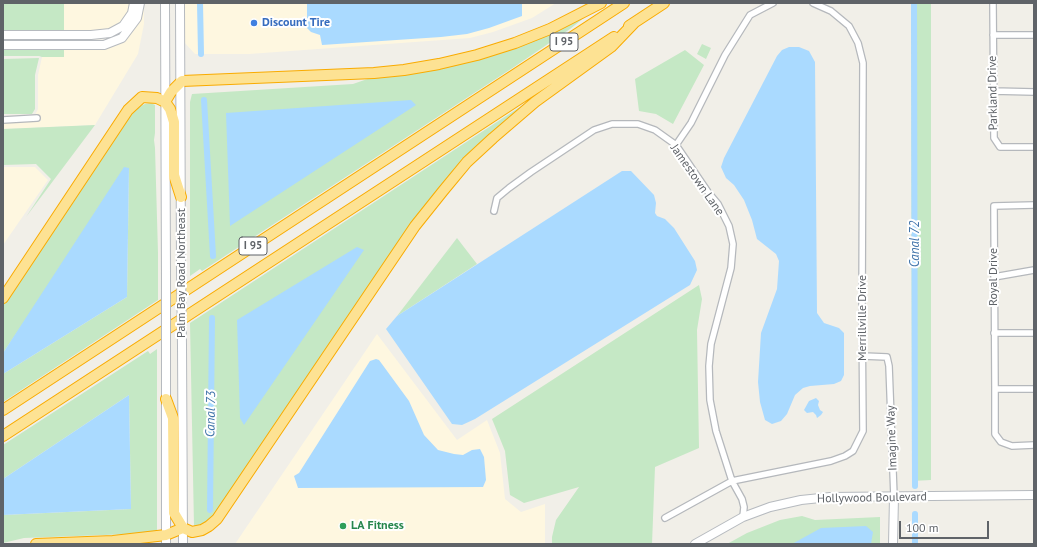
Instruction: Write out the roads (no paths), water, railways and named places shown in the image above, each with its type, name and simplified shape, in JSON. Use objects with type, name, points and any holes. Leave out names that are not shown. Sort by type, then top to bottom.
[{"type":"highway","points":[[165,102],[182,81],[374,73],[439,64],[477,55],[515,43],[550,29],[602,3]]},
{"type":"highway","name":"I 95","points":[[3,410],[624,3]]},
{"type":"highway","name":"I 95","points":[[3,436],[664,3]]},
{"type":"highway","points":[[166,399],[173,418],[174,513],[183,528],[192,532],[202,530],[209,526],[217,518],[415,226],[468,162],[535,102],[611,47],[634,23]]},
{"type":"highway","points":[[3,298],[128,110],[142,97],[157,98],[165,102],[170,109],[174,122],[174,175],[181,197]]},
{"type":"highway","points":[[36,544],[166,539],[183,528]]},
{"type":"highway","points":[[113,541],[124,544]]},
{"type":"main road","points":[[3,35],[83,35],[110,33],[123,26],[132,13],[134,3]]},
{"type":"main road","points":[[3,45],[104,45],[122,38],[137,18],[140,3]]},
{"type":"main road","name":"Palm Bay Road Northeast","points":[[165,3],[166,539]]},
{"type":"main road","name":"Palm Bay Road Northeast","points":[[180,3],[182,81],[181,266],[183,544]]},
{"type":"main road","name":"Hollywood Boulevard","points":[[695,544],[743,517],[770,507],[801,500],[830,497],[1034,495]]},
{"type":"main road","name":"Imagine Way","points":[[894,497],[894,544]]},
{"type":"street","points":[[676,146],[691,123],[725,55],[750,15],[773,3]]},
{"type":"street","name":"Merrillville Drive","points":[[665,518],[732,481],[831,461],[853,451],[864,431],[863,63],[858,43],[849,26],[831,11],[813,3]]},
{"type":"street","name":"Parkland Drive","points":[[993,3],[994,138],[1000,147],[1034,147]]},
{"type":"street","points":[[993,35],[1034,35]]},
{"type":"street","points":[[993,91],[1034,92]]},
{"type":"street","points":[[3,120],[37,118]]},
{"type":"street","name":"Jamestown Lane","points":[[494,211],[497,198],[509,188],[594,130],[612,124],[638,124],[655,130],[676,146],[718,204],[729,226],[734,244],[731,268],[711,344],[709,366],[710,400],[716,431],[732,481],[742,499],[744,507],[743,517]]},
{"type":"street","name":"Royal Drive","points":[[1034,205],[994,206],[995,434],[1002,442],[1012,446],[1034,446]]},
{"type":"street","points":[[994,277],[1034,270]]},
{"type":"street","points":[[994,333],[1034,333]]},
{"type":"street","name":"Imagine Way","points":[[863,356],[887,357],[890,366],[894,497]]},
{"type":"street","points":[[995,389],[1034,389]]},
{"type":"water","points":[[307,3],[522,3],[522,16],[467,34],[322,45],[320,35],[311,32],[307,28]]},
{"type":"water","points":[[789,47],[799,47],[809,51],[815,62],[817,313],[824,323],[839,328],[844,333],[844,375],[841,381],[834,384],[803,388],[795,395],[787,414],[781,421],[772,424],[765,420],[760,402],[758,382],[761,333],[777,289],[779,261],[776,254],[757,239],[752,220],[744,200],[734,185],[726,178],[721,167],[724,158],[777,56],[782,50]]},
{"type":"water","points":[[411,100],[416,105],[230,226],[226,113]]},
{"type":"water","points":[[124,167],[129,168],[127,297],[3,374],[3,353]]},
{"type":"water","points":[[622,171],[631,171],[654,195],[656,203],[655,213],[657,216],[665,219],[674,228],[695,261],[697,270],[690,285],[475,419],[462,425],[452,424],[386,329],[397,316]]},
{"type":"water","points":[[357,247],[364,250],[244,425],[240,418],[237,320]]},
{"type":"water","points":[[376,359],[379,360],[409,401],[424,435],[438,450],[463,455],[472,450],[480,449],[484,457],[486,480],[483,487],[298,488],[294,476],[299,473],[370,361]]},
{"type":"water","points":[[129,395],[131,509],[3,515],[3,479]]},
{"type":"water","points":[[816,398],[819,401],[818,405],[820,410],[823,412],[817,418],[813,412],[807,413],[804,410],[809,401]]},
{"type":"water","points":[[866,526],[873,532],[871,544],[792,544],[821,528]]},
{"type":"waterway","name":"Canal 73","points":[[200,3],[201,54]]},
{"type":"waterway","name":"Canal 72","points":[[914,3],[915,486]]},
{"type":"waterway","name":"Canal 73","points":[[204,100],[213,256]]},
{"type":"waterway","name":"Canal 73","points":[[210,510],[212,318]]},
{"type":"waterway","name":"Canal 72","points":[[915,514],[915,544]]},
{"type":"place","name":"Discount Tire","points":[[254,23]]},
{"type":"place","name":"LA Fitness","points":[[343,526]]}]
